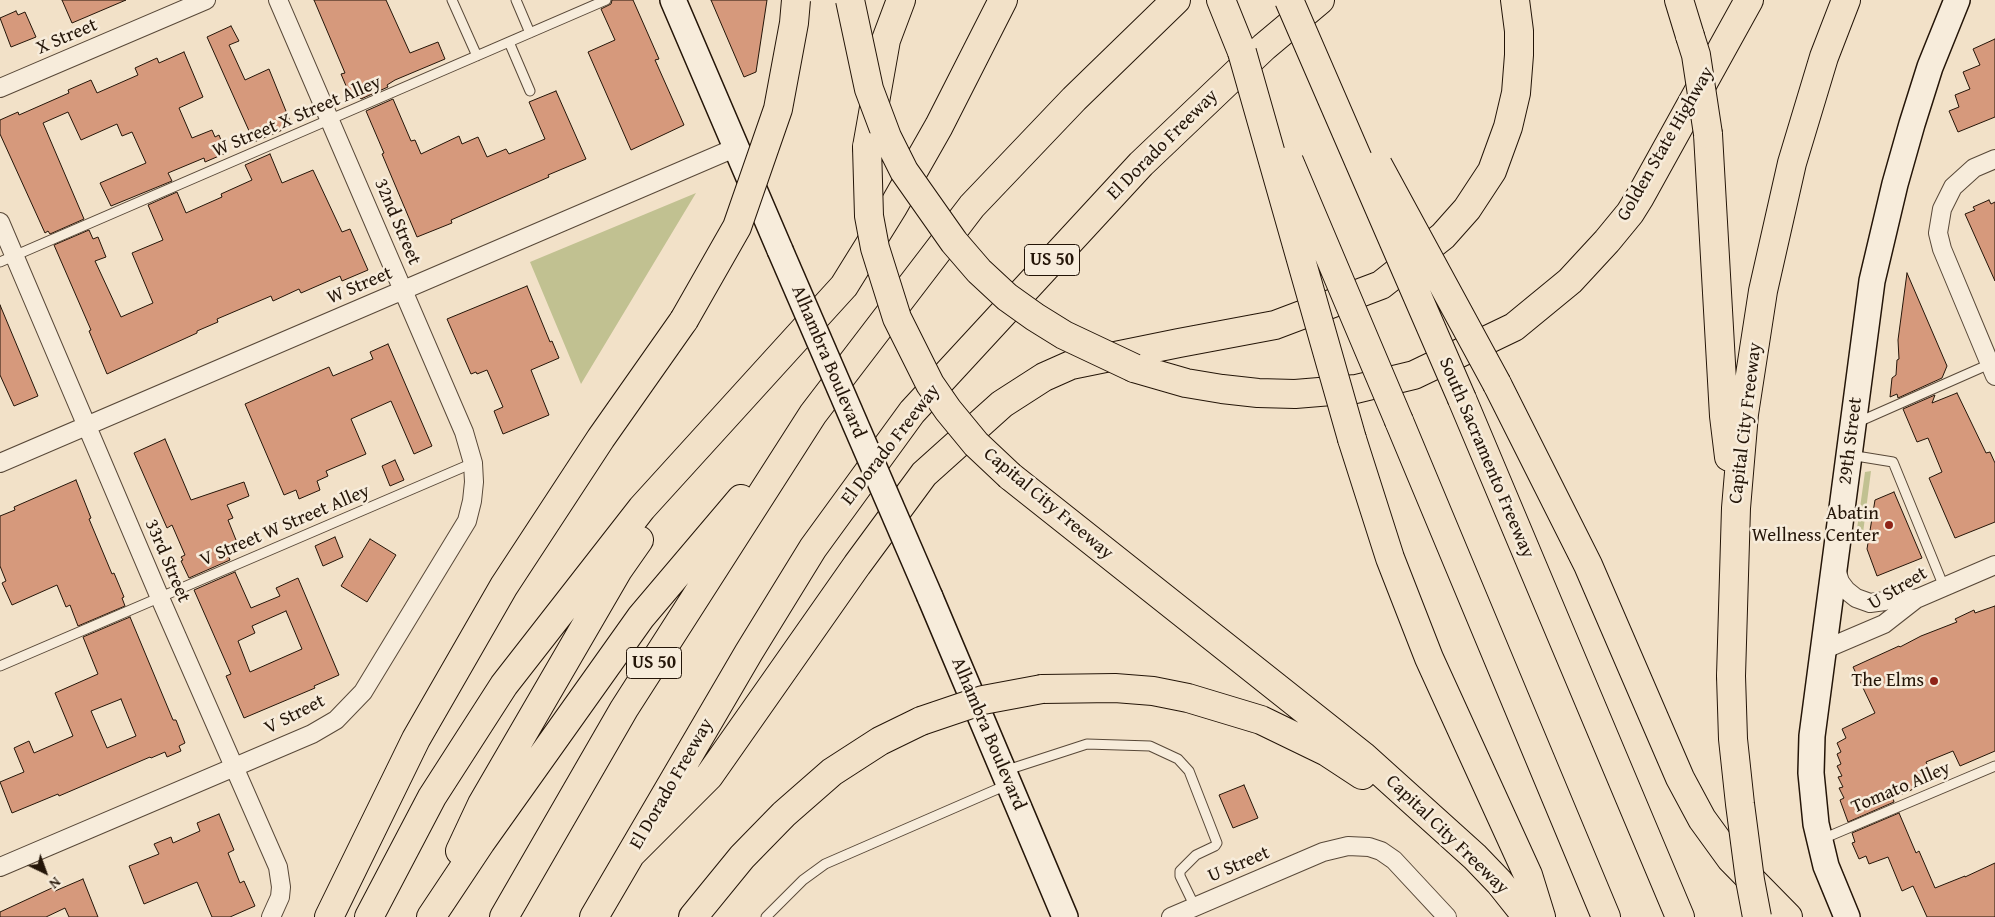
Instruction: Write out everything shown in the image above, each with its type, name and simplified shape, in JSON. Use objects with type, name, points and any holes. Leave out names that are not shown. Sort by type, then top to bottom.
[{"type":"highway","points":[[329,917],[416,739],[504,586],[602,438],[684,320],[737,226],[778,110],[794,23],[796,0]]},
{"type":"highway","name":"Golden State Highway","points":[[850,0],[869,90],[886,137],[914,185],[954,242],[979,271],[1008,297],[1064,335],[1134,368],[1186,383],[1222,390],[1295,394],[1356,389],[1414,375],[1514,327],[1570,281],[1607,241],[1640,198],[1748,0]]},
{"type":"highway","name":"Capital City Freeway","points":[[901,0],[886,40],[867,147],[869,216],[877,256],[897,318],[930,384],[948,410],[976,444],[1010,476],[1363,756],[1452,835],[1499,882],[1527,917]]},
{"type":"highway","points":[[370,917],[432,797],[504,685],[642,508],[844,286],[893,208],[934,135],[1004,0]]},
{"type":"highway","name":"US 50","points":[[504,917],[624,709],[813,414],[972,206],[1074,100],[1176,0]]},
{"type":"highway","points":[[1221,0],[1606,917]]},
{"type":"highway","name":"El Dorado Freeway","points":[[594,917],[749,652],[814,548],[912,412],[1141,164],[1264,47],[1320,0]]},
{"type":"highway","points":[[631,854],[709,776],[924,474],[1002,404],[1044,377],[1071,365],[1180,342],[1275,326],[1381,285],[1443,236],[1467,209],[1492,171],[1508,126],[1516,94],[1519,55],[1519,32],[1515,0]]},
{"type":"highway","points":[[1679,0],[1696,55],[1708,134],[1724,416],[1736,508]]},
{"type":"highway","name":"Capital City Freeway","points":[[1757,917],[1740,804],[1733,739],[1731,676],[1736,508],[1744,414],[1763,290],[1792,163],[1824,57],[1846,0]]},
{"type":"highway","points":[[1294,10],[1497,384],[1588,564],[1680,778],[1702,819],[1731,858],[1788,917]]},
{"type":"highway","name":"South Sacramento Freeway","points":[[1294,10],[1462,400],[1680,917]]},
{"type":"highway","points":[[1242,52],[1352,438],[1390,558],[1429,658],[1528,875],[1540,917]]},
{"type":"highway","points":[[431,917],[482,804],[618,570],[731,410]]},
{"type":"highway","points":[[431,917],[481,842],[642,617],[813,414]]},
{"type":"highway","points":[[693,917],[742,857],[784,814],[832,772],[880,741],[929,716],[982,700],[1042,689],[1115,688],[1153,691],[1188,698],[1261,720],[1327,752],[1452,835]]},
{"type":"main road","name":"Alhambra Boulevard","points":[[673,0],[930,597],[1065,917]]},
{"type":"main road","name":"29th Street","points":[[1847,917],[1826,866],[1820,840],[1814,808],[1811,773],[1812,736],[1872,281],[1895,184],[1930,67],[1957,0]]},
{"type":"street","name":"X Street","points":[[0,88],[206,0]]},
{"type":"street","name":"32nd Street","points":[[278,0],[464,432],[473,463]]},
{"type":"street","name":"W Street","points":[[0,464],[737,147]]},
{"type":"street","points":[[1993,367],[1939,241],[1938,224],[1942,209],[1953,187],[1974,168],[1995,159]]},
{"type":"street","name":"33rd Street","points":[[0,222],[7,258],[86,426],[281,878],[280,897],[271,917]]},
{"type":"street","name":"V Street","points":[[0,867],[324,728],[346,711],[363,692],[467,521],[474,482],[473,463]]},
{"type":"street","name":"U Street","points":[[1824,650],[1884,624],[1916,599],[1995,564]]},
{"type":"street","points":[[1834,566],[1840,582],[1856,598],[1870,603],[1885,601],[1895,597],[1916,599]]},
{"type":"street","name":"U Street","points":[[1171,917],[1323,852],[1348,846],[1369,847],[1381,851],[1394,860],[1447,917]]},
{"type":"lane","points":[[452,0],[477,56]]},
{"type":"lane","points":[[516,0],[530,33]]},
{"type":"lane","name":"W Street X Street Alley","points":[[7,258],[606,0]]},
{"type":"lane","points":[[509,42],[530,91]]},
{"type":"lane","points":[[1854,424],[1993,367]]},
{"type":"lane","points":[[1850,455],[1893,462],[1944,587]]},
{"type":"lane","name":"V Street W Street Alley","points":[[0,666],[473,463]]},
{"type":"lane","points":[[766,917],[803,880],[825,864],[1006,778],[1087,744],[1150,746],[1178,759],[1189,771],[1217,843],[1215,846],[1196,854],[1180,871],[1180,876],[1195,907]]},
{"type":"lane","name":"Tomato Alley","points":[[1820,840],[1995,766]]},
{"type":"green space","points":[[696,193],[581,384],[530,262]]},
{"type":"green space","points":[[1871,471],[1863,533],[1856,536],[1865,472]]},
{"type":"building","points":[[62,0],[126,0],[72,23]]},
{"type":"building","points":[[314,0],[386,0],[410,53],[438,42],[445,59],[395,80],[387,85],[388,87],[361,99],[360,97],[352,100],[341,74],[345,73]]},
{"type":"building","points":[[612,0],[633,0],[659,59],[655,60],[684,125],[631,150],[588,52],[615,40],[601,9],[611,4]]},
{"type":"building","points":[[711,0],[767,0],[756,72],[744,77]]},
{"type":"building","points":[[16,11],[18,15],[25,12],[36,37],[11,47],[0,18]]},
{"type":"building","points":[[231,26],[239,41],[229,45],[245,80],[269,69],[292,126],[254,142],[207,37]]},
{"type":"building","points":[[1995,39],[1995,117],[1958,132],[1949,111],[1959,107],[1955,95],[1970,89],[1963,72],[1980,65],[1973,49]]},
{"type":"building","points":[[184,52],[203,97],[179,108],[192,138],[212,130],[215,137],[219,135],[226,153],[205,162],[204,158],[168,173],[172,181],[111,206],[100,183],[146,163],[132,132],[122,136],[117,124],[81,140],[68,112],[43,123],[84,219],[50,234],[48,231],[45,233],[0,134],[0,120],[18,112],[19,115],[69,93],[68,90],[91,80],[97,93],[138,75],[135,68],[157,58],[159,63]]},
{"type":"building","points":[[556,91],[586,159],[451,220],[452,223],[417,237],[366,111],[393,99],[411,141],[415,140],[421,154],[459,136],[462,144],[478,137],[487,157],[506,149],[509,154],[545,139],[529,102]]},
{"type":"building","points":[[270,154],[282,183],[313,170],[342,232],[350,229],[368,270],[342,281],[340,276],[301,293],[299,289],[273,301],[271,296],[217,319],[218,322],[197,331],[197,333],[107,374],[89,331],[91,330],[54,245],[89,230],[93,239],[98,237],[106,257],[95,261],[121,317],[153,303],[132,253],[163,240],[148,205],[177,192],[186,213],[222,197],[221,194],[252,180],[245,165]]},
{"type":"building","points":[[1989,200],[1991,204],[1995,202],[1995,281],[1965,214],[1975,210],[1973,207]]},
{"type":"building","points":[[1907,273],[1947,366],[1942,378],[1898,398],[1897,394],[1890,397],[1892,378],[1896,375],[1897,360],[1899,359],[1898,340]]},
{"type":"building","points":[[527,286],[550,342],[552,341],[559,358],[531,370],[549,415],[503,434],[494,411],[503,407],[487,370],[471,374],[447,319]]},
{"type":"building","points":[[0,305],[38,396],[14,406],[0,375]]},
{"type":"building","points":[[388,344],[432,446],[414,454],[391,401],[351,419],[366,454],[326,471],[328,476],[317,481],[320,490],[299,499],[296,490],[284,495],[245,404],[329,367],[333,376],[373,359],[370,352]]},
{"type":"building","points":[[1957,393],[1986,453],[1990,452],[1995,463],[1995,522],[1955,538],[1929,478],[1942,472],[1928,438],[1917,442],[1903,409],[1935,395],[1932,403]]},
{"type":"building","points":[[165,439],[191,500],[244,482],[249,496],[227,505],[233,518],[228,520],[240,550],[228,555],[230,560],[189,578],[181,561],[183,560],[181,557],[185,555],[172,525],[167,528],[134,453]]},
{"type":"building","points":[[395,460],[404,480],[390,486],[382,466]]},
{"type":"building","points":[[76,480],[91,518],[89,519],[112,574],[114,573],[124,597],[122,598],[125,606],[78,626],[70,605],[66,607],[57,585],[12,605],[2,583],[6,581],[0,566],[0,516],[15,510],[14,507]]},
{"type":"building","name":"Abatin Wellness Center","points":[[1894,492],[1922,558],[1877,576],[1867,549],[1875,500]]},
{"type":"building","points":[[335,537],[343,557],[323,566],[315,546]]},
{"type":"building","points":[[370,539],[396,555],[367,602],[341,586]]},
{"type":"building","points":[[235,572],[251,608],[280,596],[276,588],[298,578],[339,675],[314,686],[315,688],[244,718],[226,676],[231,674],[194,590]],"holes":[[[286,611],[302,649],[250,672],[238,641],[255,633],[252,626]]]},
{"type":"building","points":[[1995,606],[1995,751],[1960,766],[1953,751],[1926,762],[1934,780],[1893,798],[1894,802],[1848,822],[1840,800],[1844,798],[1839,788],[1843,787],[1838,777],[1842,776],[1837,766],[1841,764],[1837,754],[1841,752],[1837,743],[1846,738],[1842,729],[1875,713],[1853,667],[1957,622],[1955,619],[1974,610],[1975,613]]},
{"type":"building","points":[[130,617],[173,720],[176,720],[185,743],[179,746],[181,751],[167,757],[165,752],[150,757],[59,796],[58,794],[12,813],[0,782],[24,772],[14,748],[29,741],[34,753],[73,736],[55,693],[98,674],[83,637]],"holes":[[[121,699],[136,736],[107,748],[91,711]]]},
{"type":"building","points":[[1244,785],[1258,818],[1233,828],[1219,795]]},
{"type":"building","points":[[1899,813],[1916,853],[1919,851],[1935,888],[1995,863],[1995,917],[1927,917],[1913,886],[1902,891],[1888,857],[1869,864],[1866,856],[1859,859],[1852,843],[1855,842],[1852,833]]},
{"type":"building","points":[[219,814],[234,850],[228,853],[240,883],[244,881],[255,906],[230,917],[212,917],[197,882],[144,904],[129,866],[159,854],[154,844],[171,837],[173,843],[200,831],[197,823]]},
{"type":"building","points":[[83,879],[98,917],[69,917],[65,908],[46,917],[0,917],[0,912],[54,887],[55,891]]},
{"type":"place","name":"Abatin Wellness Center","points":[[1889,525]]},
{"type":"place","name":"The Elms","points":[[1934,681]]}]
